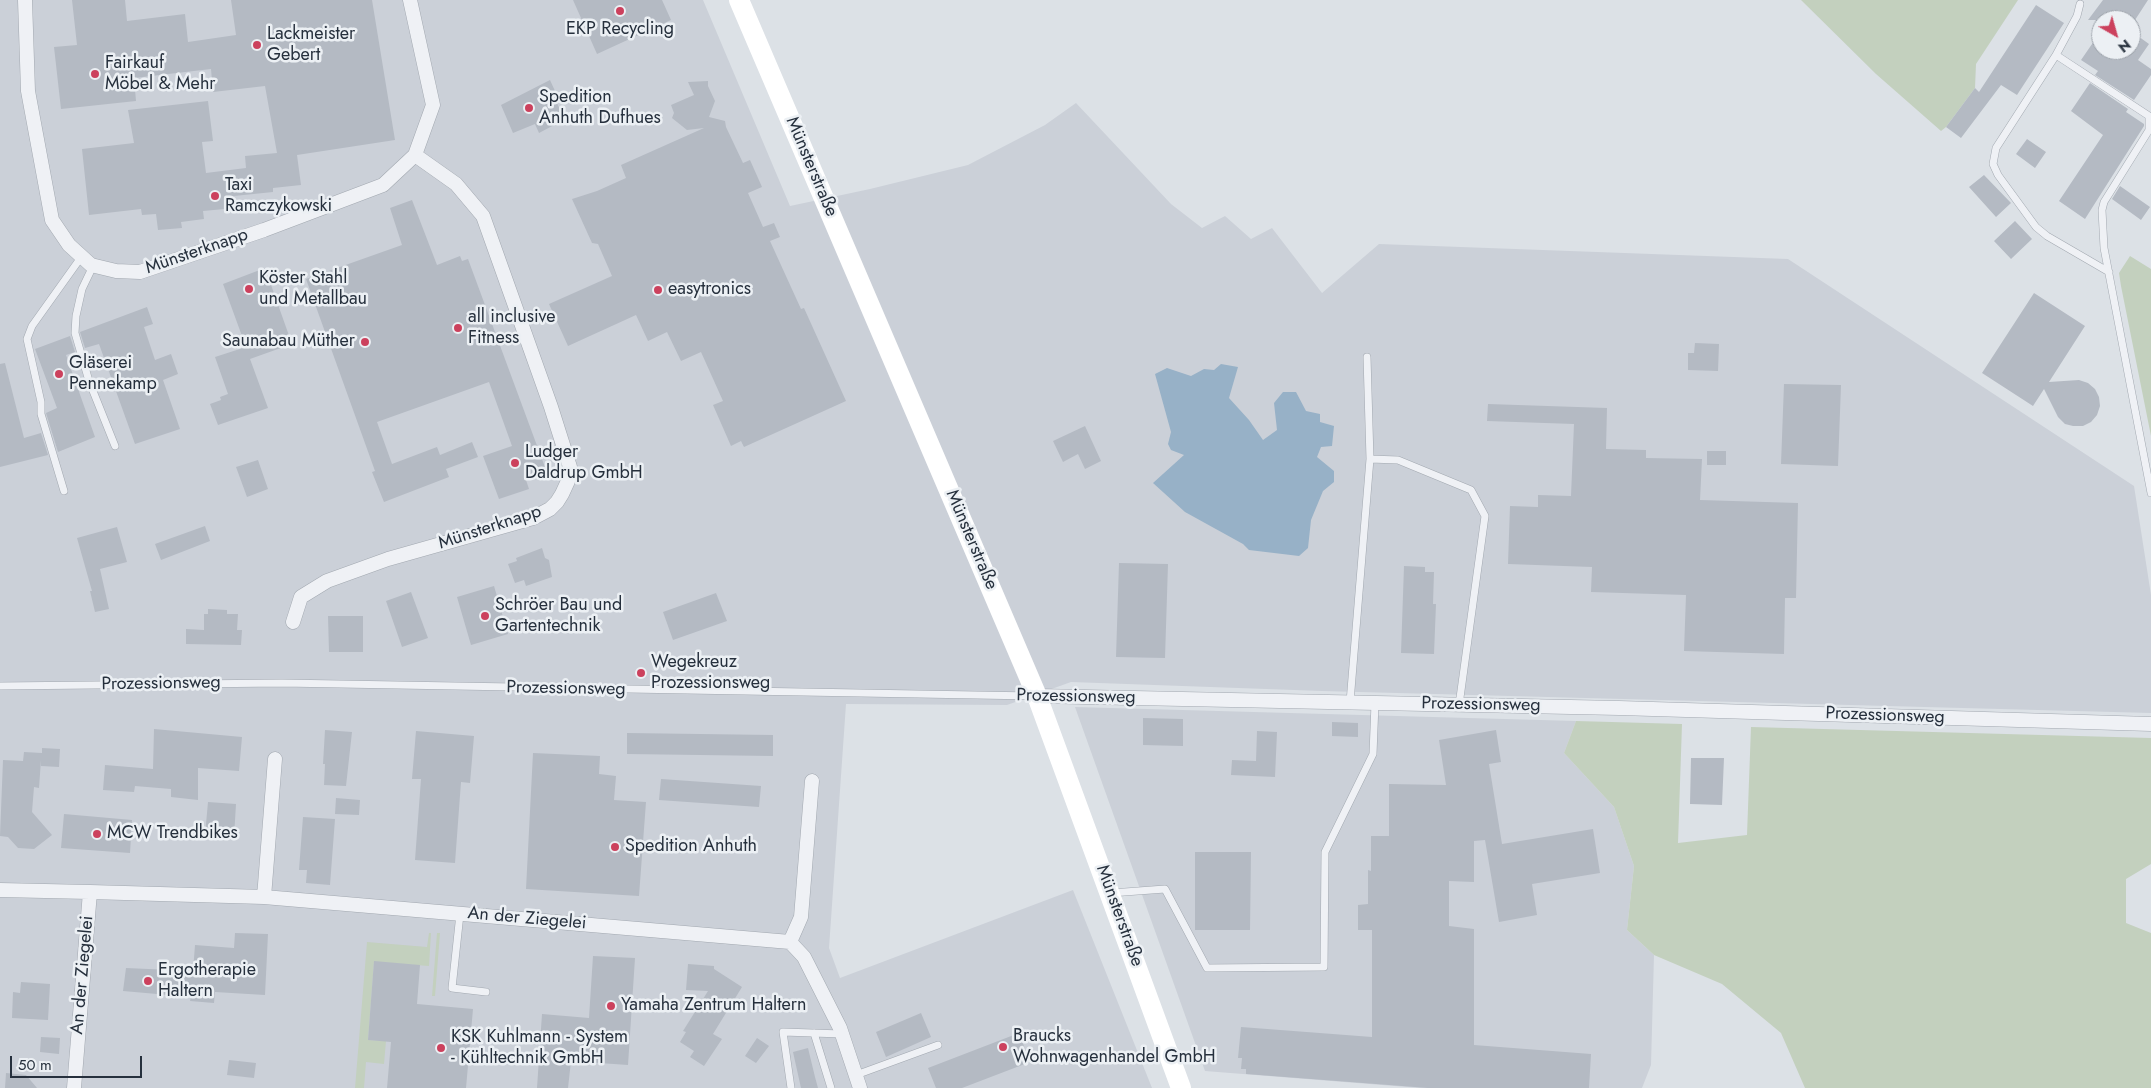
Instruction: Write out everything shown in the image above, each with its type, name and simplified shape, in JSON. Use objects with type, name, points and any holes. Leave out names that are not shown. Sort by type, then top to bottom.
[{"type":"main road","name":"Münsterstraße","points":[[738,0],[1037,696],[1181,1088]]},
{"type":"street","name":"Münsterknapp","points":[[25,0],[28,91],[52,220],[69,244],[94,266],[116,271],[140,272],[264,230],[383,185],[415,155],[433,104],[410,0]]},
{"type":"street","name":"Münsterknapp","points":[[293,622],[301,598],[327,581],[388,559],[534,518],[550,509],[557,502],[568,481],[570,467],[551,407],[483,216],[456,184],[415,155]]},
{"type":"street","name":"Prozessionsweg","points":[[1037,696],[1350,702],[2151,724]]},
{"type":"street","points":[[264,897],[275,759]]},
{"type":"street","points":[[812,781],[801,917],[790,942],[804,957],[842,1034],[858,1081]]},
{"type":"street","name":"An der Ziegelei","points":[[0,890],[264,897],[790,942]]},
{"type":"street","name":"An der Ziegelei","points":[[74,1088],[90,892]]},
{"type":"lane","points":[[2080,4],[2077,16],[2056,55],[1996,148],[1994,164],[1998,175],[2036,227],[2047,236],[2109,272]]},
{"type":"lane","points":[[2056,55],[2150,116],[2149,130],[2104,202],[2102,210],[2104,248],[2151,493]]},
{"type":"lane","points":[[64,491],[43,423],[41,402],[27,339],[32,326],[82,256]]},
{"type":"lane","points":[[94,266],[82,289],[76,316],[75,333],[89,381],[115,446]]},
{"type":"lane","points":[[1350,702],[1370,459],[1367,357]]},
{"type":"lane","points":[[1370,459],[1398,460],[1471,490],[1485,516],[1459,705]]},
{"type":"lane","name":"Prozessionsweg","points":[[0,686],[282,683],[1037,696]]},
{"type":"lane","points":[[1110,893],[1165,888],[1207,968],[1324,967],[1325,852],[1373,754],[1375,703]]},
{"type":"lane","points":[[460,914],[452,988],[486,992]]},
{"type":"lane","points":[[792,1088],[783,1032],[842,1034]]},
{"type":"lane","points":[[814,1033],[831,1088]]},
{"type":"lane","points":[[858,1081],[938,1045]]},
{"type":"shaded area","points":[[0,0],[703,0],[790,206],[968,165],[1045,125],[1076,103],[1171,204],[1202,228],[1225,216],[1251,239],[1272,228],[1322,293],[1379,244],[1788,259],[2134,486],[2151,595],[2151,713],[1322,691],[1071,682],[1007,705],[846,704],[829,948],[840,978],[1073,890],[1152,1088],[0,1088]]},
{"type":"shaded area","points":[[1075,707],[1576,721],[1564,753],[1614,807],[1634,866],[1627,930],[1654,955],[1651,1065],[1642,1088],[1420,1088],[1205,1071]]},
{"type":"green space","points":[[1801,0],[2018,0],[1976,64],[1975,88],[1941,131],[1876,74]]},
{"type":"green space","points":[[2130,256],[2151,269],[2151,436],[2119,273]]},
{"type":"green space","points":[[1576,721],[1682,724],[1678,843],[1747,835],[1751,727],[2151,738],[2151,864],[2126,879],[2126,923],[2151,933],[2151,1088],[1805,1088],[1781,1033],[1722,984],[1654,955],[1627,930],[1634,866],[1614,807],[1564,753]]},
{"type":"green space","points":[[429,933],[431,933],[429,966],[374,962],[368,1040],[386,1041],[384,1064],[366,1062],[364,1088],[355,1088],[367,942],[427,947]]},
{"type":"green space","points":[[437,933],[440,933],[435,996],[432,996]]},
{"type":"water","points":[[1221,364],[1238,367],[1229,398],[1249,420],[1263,440],[1277,430],[1274,403],[1283,392],[1296,392],[1306,411],[1320,414],[1320,422],[1334,426],[1332,446],[1321,447],[1317,457],[1334,471],[1334,482],[1323,491],[1311,520],[1308,548],[1299,556],[1249,550],[1243,544],[1185,512],[1153,483],[1184,455],[1171,450],[1168,444],[1171,432],[1155,374],[1167,368],[1191,376],[1204,369],[1214,370]]},
{"type":"building","points":[[72,0],[125,0],[127,21],[185,14],[188,42],[236,35],[231,0],[372,0],[395,140],[297,155],[301,185],[273,188],[273,192],[234,196],[235,208],[203,211],[204,219],[181,222],[182,228],[158,230],[156,214],[142,215],[141,209],[89,215],[82,149],[134,143],[128,110],[208,101],[213,141],[202,142],[206,173],[246,168],[245,156],[277,153],[265,86],[213,92],[211,69],[134,78],[136,101],[61,109],[54,47],[77,45]]},
{"type":"building","points":[[573,0],[662,0],[671,20],[597,54]]},
{"type":"building","points":[[2103,0],[2148,0],[2141,11],[2096,10]]},
{"type":"building","points":[[2036,5],[2064,23],[2017,95],[2001,85],[1961,138],[1946,127],[1975,88],[1979,92]]},
{"type":"building","points":[[2141,38],[2149,44],[2141,56]]},
{"type":"building","points":[[2091,46],[2091,60],[2138,60],[2151,69],[2151,75],[2134,100],[2095,75],[2098,71],[2081,60]]},
{"type":"building","points":[[550,80],[560,102],[557,103],[561,112],[552,116],[556,124],[539,133],[535,124],[513,133],[501,105]]},
{"type":"building","name":"easytronics","points":[[708,81],[708,86],[715,101],[709,117],[725,121],[743,163],[750,160],[762,187],[748,193],[763,227],[774,223],[780,237],[770,241],[801,309],[804,308],[846,401],[744,447],[741,441],[731,446],[713,405],[723,401],[701,352],[681,361],[667,332],[648,341],[636,315],[568,346],[549,304],[612,276],[598,244],[592,243],[572,199],[597,191],[626,178],[621,165],[704,128],[687,130],[672,118],[674,113],[671,105],[694,95],[688,82]]},
{"type":"building","points":[[2090,83],[2128,109],[2126,112],[2144,124],[2144,126],[2085,219],[2059,201],[2103,135],[2071,111]]},
{"type":"building","points":[[2027,139],[2046,152],[2035,168],[2016,154]]},
{"type":"building","points":[[1984,175],[2011,203],[1996,217],[1969,187]]},
{"type":"building","points":[[2120,186],[2150,207],[2141,220],[2112,199]]},
{"type":"building","points":[[412,200],[437,265],[460,256],[462,261],[468,259],[546,470],[525,477],[529,489],[499,499],[483,456],[512,446],[489,382],[377,422],[392,464],[437,447],[440,455],[472,442],[478,457],[446,469],[449,477],[384,502],[372,472],[375,471],[306,279],[402,245],[390,208]]},
{"type":"building","points":[[2015,221],[2032,239],[2011,259],[1994,241]]},
{"type":"building","points":[[265,268],[292,344],[250,359],[268,408],[218,425],[210,404],[221,400],[220,397],[228,394],[215,357],[246,347],[223,284]]},
{"type":"building","points":[[2034,293],[2085,326],[2049,382],[2079,380],[2088,383],[2095,389],[2099,397],[2100,406],[2097,415],[2091,422],[2083,426],[2065,424],[2058,417],[2044,389],[2033,406],[1982,373]]},
{"type":"building","points":[[147,307],[153,324],[144,327],[155,360],[171,354],[178,374],[163,380],[180,429],[135,444],[99,344],[85,348],[80,332]]},
{"type":"building","points":[[70,336],[75,352],[66,355],[95,437],[58,452],[46,413],[57,408],[35,349]]},
{"type":"building","points":[[1695,343],[1719,344],[1718,371],[1688,370],[1688,353],[1694,353]]},
{"type":"building","points":[[5,363],[24,438],[41,433],[48,455],[0,467],[0,364]]},
{"type":"building","points":[[1784,384],[1841,385],[1838,466],[1781,464]]},
{"type":"building","points":[[1488,404],[1607,408],[1606,449],[1646,450],[1646,458],[1702,459],[1700,500],[1798,503],[1796,598],[1785,598],[1784,654],[1684,651],[1686,595],[1591,592],[1592,567],[1508,564],[1510,506],[1538,507],[1538,495],[1571,496],[1574,424],[1487,421]]},
{"type":"building","points":[[1085,426],[1101,461],[1085,469],[1078,454],[1063,462],[1053,441]]},
{"type":"building","points":[[1707,451],[1726,451],[1726,465],[1707,465]]},
{"type":"building","points":[[258,460],[268,489],[247,497],[236,467]]},
{"type":"building","points":[[205,526],[210,541],[161,560],[155,544]]},
{"type":"building","points":[[117,527],[127,562],[100,569],[109,609],[95,612],[90,591],[92,591],[77,538]]},
{"type":"building","points":[[542,548],[545,558],[549,560],[552,577],[526,586],[524,580],[515,583],[508,564],[517,561],[516,558]]},
{"type":"building","points":[[1119,563],[1168,564],[1165,658],[1116,657]]},
{"type":"building","points":[[1404,566],[1425,567],[1425,572],[1434,572],[1433,604],[1436,604],[1434,654],[1401,653]]},
{"type":"building","points":[[494,586],[508,634],[471,645],[457,597]]},
{"type":"building","points":[[411,592],[428,638],[402,647],[386,601]]},
{"type":"building","points":[[716,593],[727,621],[673,640],[663,612]]},
{"type":"building","points":[[208,609],[227,610],[227,614],[238,614],[237,630],[242,630],[241,645],[186,644],[186,629],[204,630],[204,614],[208,614]]},
{"type":"building","points":[[328,616],[363,616],[363,652],[329,652]]},
{"type":"building","points":[[1143,718],[1183,719],[1183,746],[1143,745]]},
{"type":"building","points":[[1332,722],[1358,723],[1358,737],[1332,736]]},
{"type":"building","points":[[154,729],[242,737],[239,771],[198,768],[198,800],[171,797],[171,789],[135,786],[134,792],[103,790],[105,765],[153,769]]},
{"type":"building","points":[[325,730],[352,732],[346,786],[324,785]]},
{"type":"building","points":[[1496,730],[1501,762],[1489,764],[1502,844],[1593,829],[1600,873],[1532,884],[1537,915],[1499,922],[1485,840],[1474,841],[1474,882],[1449,881],[1449,926],[1474,929],[1474,1045],[1591,1054],[1589,1088],[1428,1088],[1246,1074],[1246,1069],[1241,1069],[1242,1058],[1238,1058],[1241,1027],[1372,1037],[1372,930],[1358,930],[1358,905],[1368,904],[1368,870],[1371,871],[1371,836],[1389,836],[1389,784],[1446,785],[1439,740]]},
{"type":"building","points":[[416,731],[474,736],[470,783],[461,782],[455,863],[415,860],[421,779],[412,779]]},
{"type":"building","points":[[1257,731],[1277,732],[1275,777],[1231,775],[1232,760],[1256,761]]},
{"type":"building","points":[[627,733],[773,735],[773,756],[627,754]]},
{"type":"building","points":[[42,748],[60,749],[59,767],[41,766],[41,760],[39,788],[34,787],[32,812],[52,835],[34,849],[18,848],[8,837],[0,836],[3,760],[23,761],[24,752],[42,753]]},
{"type":"building","points":[[533,753],[600,756],[599,774],[616,776],[614,800],[646,802],[639,896],[526,889]]},
{"type":"building","points":[[1691,758],[1724,758],[1722,805],[1690,804]]},
{"type":"building","points":[[661,779],[761,786],[759,807],[659,800]]},
{"type":"building","points":[[336,798],[360,800],[359,815],[335,814]]},
{"type":"building","points":[[208,802],[236,804],[234,837],[205,835]]},
{"type":"building","name":"MCW Trendbikes","points":[[64,814],[132,820],[130,853],[61,848]]},
{"type":"building","points":[[303,817],[335,819],[330,885],[306,883],[307,870],[299,870]]},
{"type":"building","points":[[1195,852],[1251,852],[1250,930],[1195,930]]},
{"type":"building","points":[[235,933],[268,934],[265,995],[215,992],[214,1003],[190,1001],[191,997],[123,991],[126,968],[193,971],[195,945],[234,948]]},
{"type":"building","points":[[593,956],[635,958],[628,1065],[571,1061],[568,1088],[537,1088],[542,1014],[589,1018]]},
{"type":"building","points":[[374,961],[420,965],[417,1004],[473,1009],[466,1088],[387,1088],[391,1042],[368,1040]]},
{"type":"building","points":[[688,964],[714,966],[714,969],[742,987],[713,1034],[722,1039],[704,1066],[690,1057],[694,1051],[680,1042],[686,1032],[683,1031],[708,991],[686,990]]},
{"type":"building","points":[[21,982],[50,984],[48,1020],[12,1018],[13,992],[20,993]]},
{"type":"building","points":[[921,1013],[931,1037],[886,1057],[876,1032]]},
{"type":"building","name":"Braucks Wohnwagenhandel GmbH","points":[[1019,1033],[1030,1062],[962,1088],[936,1088],[928,1068]]},
{"type":"building","points":[[41,1037],[60,1038],[59,1054],[40,1052]]},
{"type":"building","points":[[757,1038],[769,1046],[756,1063],[745,1056]]},
{"type":"building","points":[[808,1048],[818,1088],[801,1088],[793,1052]]},
{"type":"building","points":[[229,1060],[256,1063],[254,1078],[227,1075]]},
{"type":"building","points":[[6,1073],[26,1075],[37,1088],[5,1088]]},
{"type":"place","name":"EKP Recycling","points":[[620,11]]},
{"type":"place","name":"Lackmeister Gebert","points":[[257,45]]},
{"type":"place","name":"Fairkauf Möbel & Mehr","points":[[95,74]]},
{"type":"place","name":"Spedition Anhuth Dufhues","points":[[529,108]]},
{"type":"place","name":"Taxi Ramczykowski","points":[[215,196]]},
{"type":"place","name":"Köster Stahl und Metallbau","points":[[249,289]]},
{"type":"place","name":"easytronics","points":[[658,290]]},
{"type":"place","name":"all inclusive Fitness","points":[[458,328]]},
{"type":"place","name":"Saunabau Müther","points":[[365,342]]},
{"type":"place","name":"Gläserei Pennekamp","points":[[59,374]]},
{"type":"place","name":"Ludger Daldrup GmbH","points":[[515,463]]},
{"type":"place","name":"Schröer Bau und Gartentechnik","points":[[485,616]]},
{"type":"place","name":"Wegekreuz Prozessionsweg","points":[[641,673]]},
{"type":"place","name":"MCW Trendbikes","points":[[97,834]]},
{"type":"place","name":"Spedition Anhuth","points":[[615,847]]},
{"type":"place","name":"Ergotherapie Haltern","points":[[148,981]]},
{"type":"place","name":"Yamaha Zentrum Haltern","points":[[611,1006]]},
{"type":"place","name":"Braucks Wohnwagenhandel GmbH","points":[[1003,1047]]},
{"type":"place","name":"KSK Kuhlmann - System - Kühltechnik GmbH","points":[[441,1048]]}]
